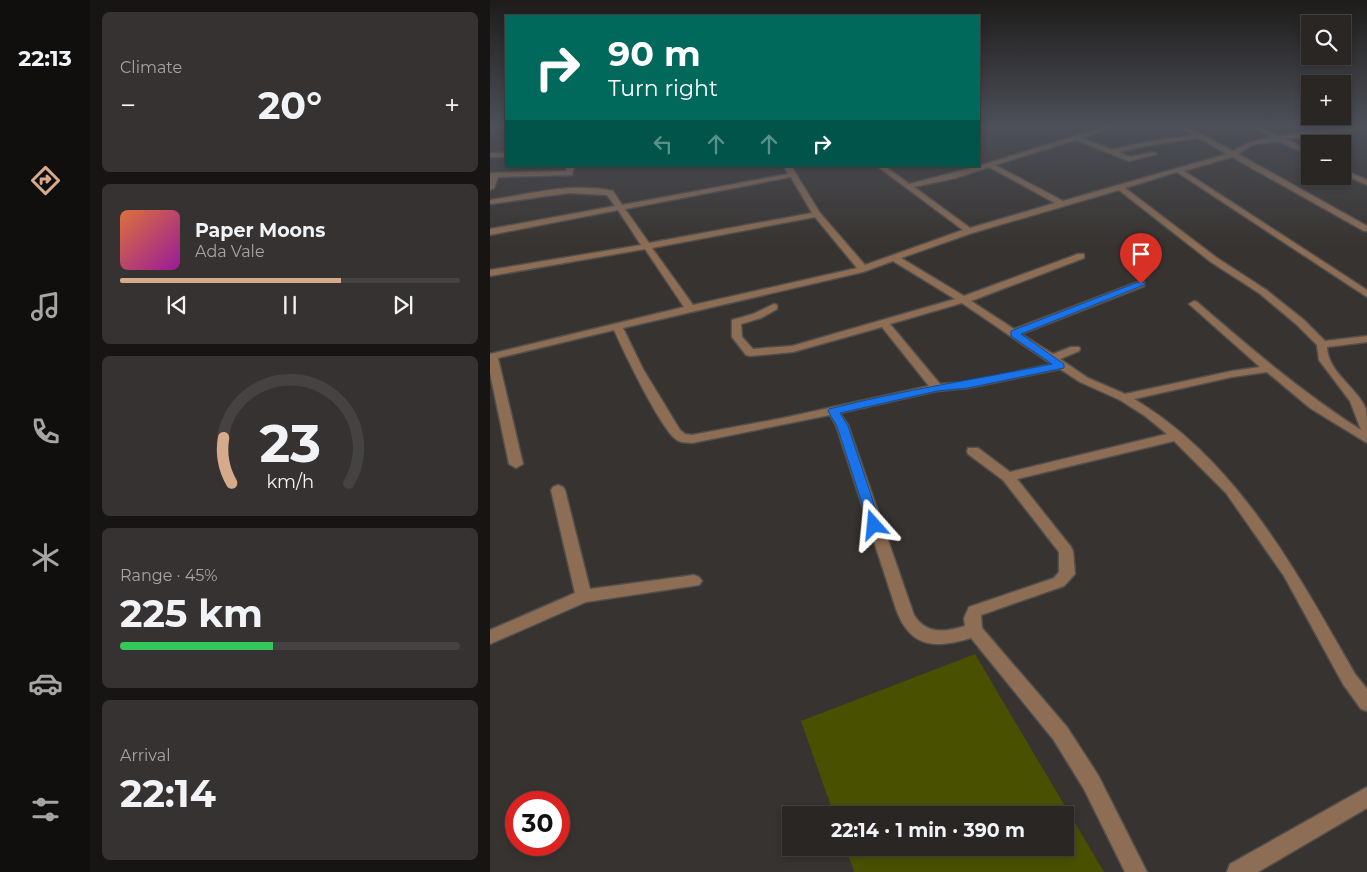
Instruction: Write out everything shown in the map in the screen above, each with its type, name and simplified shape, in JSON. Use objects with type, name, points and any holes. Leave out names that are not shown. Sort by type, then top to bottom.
[{"type":"street","points":[[908,186],[987,166]]},
{"type":"street","points":[[991,166],[1062,204]]},
{"type":"street","points":[[516,464],[491,357],[863,270],[969,232],[1197,166]]},
{"type":"street","points":[[1254,166],[1367,228]]},
{"type":"street","points":[[490,188],[492,175],[568,174],[571,167]]},
{"type":"street","points":[[788,167],[817,214],[863,270]]},
{"type":"street","points":[[881,167],[969,232]]},
{"type":"street","points":[[1180,171],[1367,294]]},
{"type":"street","points":[[490,232],[792,175]]},
{"type":"street","points":[[1351,175],[1367,183]]},
{"type":"street","points":[[1121,188],[1214,260],[1262,291],[1300,322],[1322,344]]},
{"type":"street","points":[[490,202],[593,189],[610,192],[691,310]]},
{"type":"street","points":[[490,273],[817,214]]},
{"type":"street","points":[[774,307],[757,316],[736,322],[737,337],[750,353],[792,349],[963,300],[1013,283],[1081,256]]},
{"type":"street","points":[[896,259],[963,300],[1056,363],[1097,387],[1124,398],[1148,413],[1177,436],[1231,490],[1290,572],[1349,679],[1367,703]]},
{"type":"street","points":[[1014,334],[1141,284]]},
{"type":"street","points":[[1194,304],[1268,369],[1314,405],[1367,439]]},
{"type":"street","points":[[884,323],[937,388]]},
{"type":"street","points":[[617,326],[637,369],[675,432],[682,438],[701,437],[937,388],[968,385],[1056,363],[1075,349]]},
{"type":"street","points":[[1322,344],[1367,339]]},
{"type":"street","points":[[1322,344],[1321,349],[1324,357],[1339,382],[1363,407],[1367,430]]},
{"type":"street","points":[[1124,398],[1232,374],[1268,369]]},
{"type":"street","points":[[833,411],[842,426],[880,542],[908,618],[916,630],[933,638],[946,640],[974,630]]},
{"type":"street","points":[[1008,477],[1177,436]]},
{"type":"street","points":[[973,451],[1008,477],[1066,551],[1067,574],[1059,582],[975,611],[972,618],[974,630],[1060,733],[1091,782],[1136,872]]},
{"type":"street","points":[[558,490],[584,596]]},
{"type":"street","points":[[490,637],[584,596],[694,581]]},
{"type":"street","points":[[1238,872],[1367,797]]},
{"type":"green space","points":[[975,654],[1065,806],[831,806],[801,721]]},
{"type":"green space","points":[[1074,821],[1104,872],[854,872],[849,856],[1074,856]]},
{"type":"route","points":[[874,525],[842,426],[833,411],[937,388],[968,385],[1060,366],[1014,334],[1141,284]]}]
